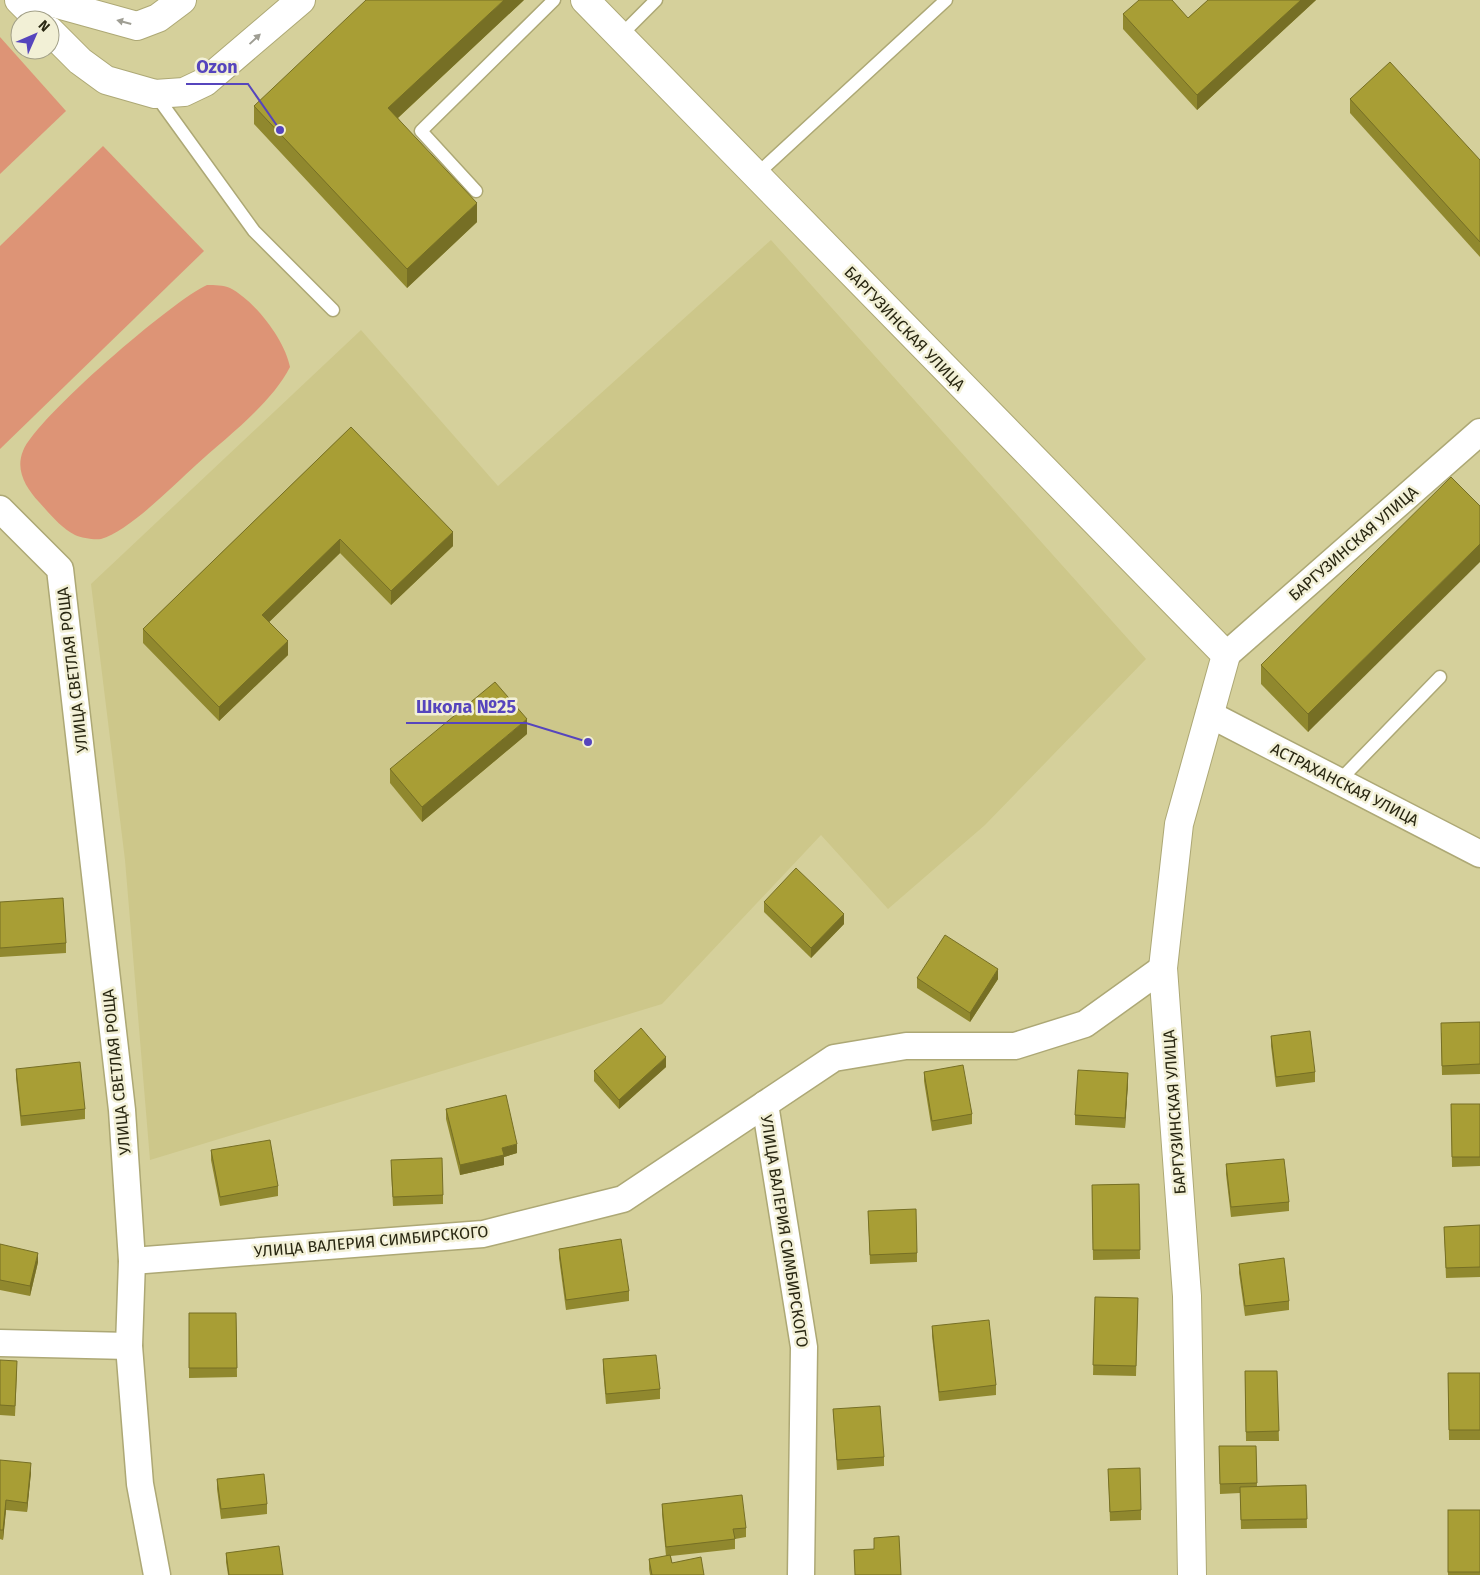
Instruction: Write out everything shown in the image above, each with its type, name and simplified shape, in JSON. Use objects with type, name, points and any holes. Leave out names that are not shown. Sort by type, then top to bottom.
[{"type":"street","points":[[18,0],[28,10]]},
{"type":"street","points":[[43,0],[137,26],[158,18],[182,0]]},
{"type":"street","points":[[60,41],[80,61],[106,80],[154,94],[184,92],[205,82],[301,0]]},
{"type":"street","name":"БАРГУЗИНСКАЯ УЛИЦА","points":[[585,0],[1226,655]]},
{"type":"street","name":"БАРГУЗИНСКАЯ УЛИЦА","points":[[1192,1575],[1187,1296],[1164,968],[1179,824],[1226,655],[1480,432]]},
{"type":"street","name":"УЛИЦА СВЕТЛАЯ РОЩА","points":[[0,509],[60,569],[122,1110],[132,1261],[128,1346],[140,1484],[157,1575]]},
{"type":"street","name":"АСТРАХАНСКАЯ УЛИЦА","points":[[1209,714],[1480,854]]},
{"type":"street","points":[[765,1104],[834,1058],[906,1046],[1015,1046],[1085,1024],[1164,968]]},
{"type":"street","name":"УЛИЦА ВАЛЕРИЯ СИМБИРСКОГО","points":[[132,1261],[483,1234],[622,1199],[765,1104],[804,1347],[801,1575]]},
{"type":"street","points":[[0,1343],[128,1346]]},
{"type":"lane","points":[[476,191],[421,131],[554,0]]},
{"type":"lane","points":[[620,36],[656,0]]},
{"type":"lane","points":[[756,175],[946,0]]},
{"type":"lane","points":[[154,94],[254,232],[333,310]]},
{"type":"lane","points":[[1339,781],[1440,676]]},
{"type":"shaded area","points":[[0,37],[10,48],[10,60],[21,60],[66,111],[0,174]]},
{"type":"shaded area","points":[[103,146],[204,251],[0,449],[0,246]]},
{"type":"shaded area","points":[[771,240],[1146,659],[985,825],[888,909],[821,835],[662,1004],[150,1160],[125,860],[91,584],[361,330],[498,486]]},
{"type":"shaded area","points":[[207,285],[230,288],[249,302],[268,322],[282,345],[290,367],[272,394],[248,419],[137,518],[112,535],[101,539],[75,535],[56,520],[34,497],[26,485],[20,465],[23,451],[33,435],[52,413],[107,361],[137,335],[190,295]]},
{"type":"building","points":[[366,0],[504,0],[388,108],[477,203],[407,269],[254,106]]},
{"type":"building","points":[[1139,0],[1172,0],[1188,18],[1208,0],[1301,0],[1197,95],[1123,14]]},
{"type":"building","points":[[1390,62],[1480,160],[1480,242],[1350,99]]},
{"type":"building","points":[[351,427],[453,532],[391,591],[340,539],[262,615],[288,641],[219,707],[143,629]]},
{"type":"building","points":[[1451,477],[1480,506],[1480,544],[1308,714],[1261,665]]},
{"type":"building","points":[[495,682],[527,719],[422,807],[390,769]]},
{"type":"building","points":[[796,868],[844,914],[811,948],[764,902]]},
{"type":"building","points":[[63,898],[66,943],[0,948],[0,902]]},
{"type":"building","points":[[945,935],[998,969],[970,1013],[917,978]]},
{"type":"building","points":[[1480,1022],[1480,1064],[1442,1066],[1441,1023]]},
{"type":"building","points":[[641,1028],[666,1057],[619,1100],[594,1071]]},
{"type":"building","points":[[1310,1031],[1315,1072],[1276,1077],[1271,1036]]},
{"type":"building","points":[[80,1062],[85,1109],[21,1116],[16,1069]]},
{"type":"building","points":[[963,1065],[972,1114],[932,1121],[924,1072]]},
{"type":"building","points":[[1078,1070],[1128,1073],[1125,1118],[1075,1115]]},
{"type":"building","points":[[506,1095],[517,1144],[502,1148],[504,1155],[460,1165],[446,1109]]},
{"type":"building","points":[[1451,1104],[1480,1104],[1480,1157],[1452,1157]]},
{"type":"building","points":[[270,1140],[278,1186],[220,1197],[211,1150]]},
{"type":"building","points":[[442,1158],[443,1195],[393,1197],[391,1160]]},
{"type":"building","points":[[1284,1159],[1289,1202],[1231,1207],[1226,1164]]},
{"type":"building","points":[[1139,1184],[1140,1250],[1093,1250],[1092,1185]]},
{"type":"building","points":[[916,1209],[917,1253],[870,1255],[868,1211]]},
{"type":"building","points":[[1480,1225],[1480,1267],[1446,1268],[1444,1227]]},
{"type":"building","points":[[621,1239],[629,1291],[566,1300],[559,1249]]},
{"type":"building","points":[[0,1244],[38,1253],[30,1286],[0,1280]]},
{"type":"building","points":[[1284,1258],[1289,1301],[1245,1306],[1239,1264]]},
{"type":"building","points":[[1095,1297],[1138,1298],[1136,1366],[1093,1365]]},
{"type":"building","points":[[189,1313],[236,1313],[237,1368],[189,1368]]},
{"type":"building","points":[[989,1320],[996,1385],[939,1392],[932,1326]]},
{"type":"building","points":[[656,1355],[660,1389],[606,1394],[603,1359]]},
{"type":"building","points":[[0,1360],[17,1361],[15,1406],[0,1405]]},
{"type":"building","points":[[1245,1371],[1277,1371],[1279,1431],[1246,1432]]},
{"type":"building","points":[[1448,1373],[1480,1373],[1480,1430],[1449,1430]]},
{"type":"building","points":[[880,1406],[884,1457],[837,1460],[833,1409]]},
{"type":"building","points":[[1219,1446],[1256,1446],[1257,1483],[1220,1484]]},
{"type":"building","points":[[0,1460],[31,1463],[27,1503],[6,1500],[3,1530],[0,1530]]},
{"type":"building","points":[[1140,1468],[1141,1510],[1110,1512],[1108,1469]]},
{"type":"building","points":[[264,1474],[267,1504],[221,1509],[217,1479]]},
{"type":"building","points":[[1306,1485],[1307,1519],[1241,1520],[1240,1487]]},
{"type":"building","points":[[742,1495],[746,1528],[733,1529],[735,1539],[666,1547],[662,1504]]},
{"type":"building","points":[[1448,1510],[1480,1510],[1480,1572],[1448,1572]]},
{"type":"building","points":[[899,1536],[901,1575],[855,1575],[854,1550],[874,1549],[874,1538]]},
{"type":"building","points":[[279,1546],[283,1575],[229,1575],[226,1553]]},
{"type":"building","points":[[670,1555],[672,1563],[701,1557],[704,1575],[652,1575],[649,1559]]},
{"type":"place","name":"Ozon","points":[[280,130]]},
{"type":"place","name":"Школа №25","points":[[588,742]]}]
